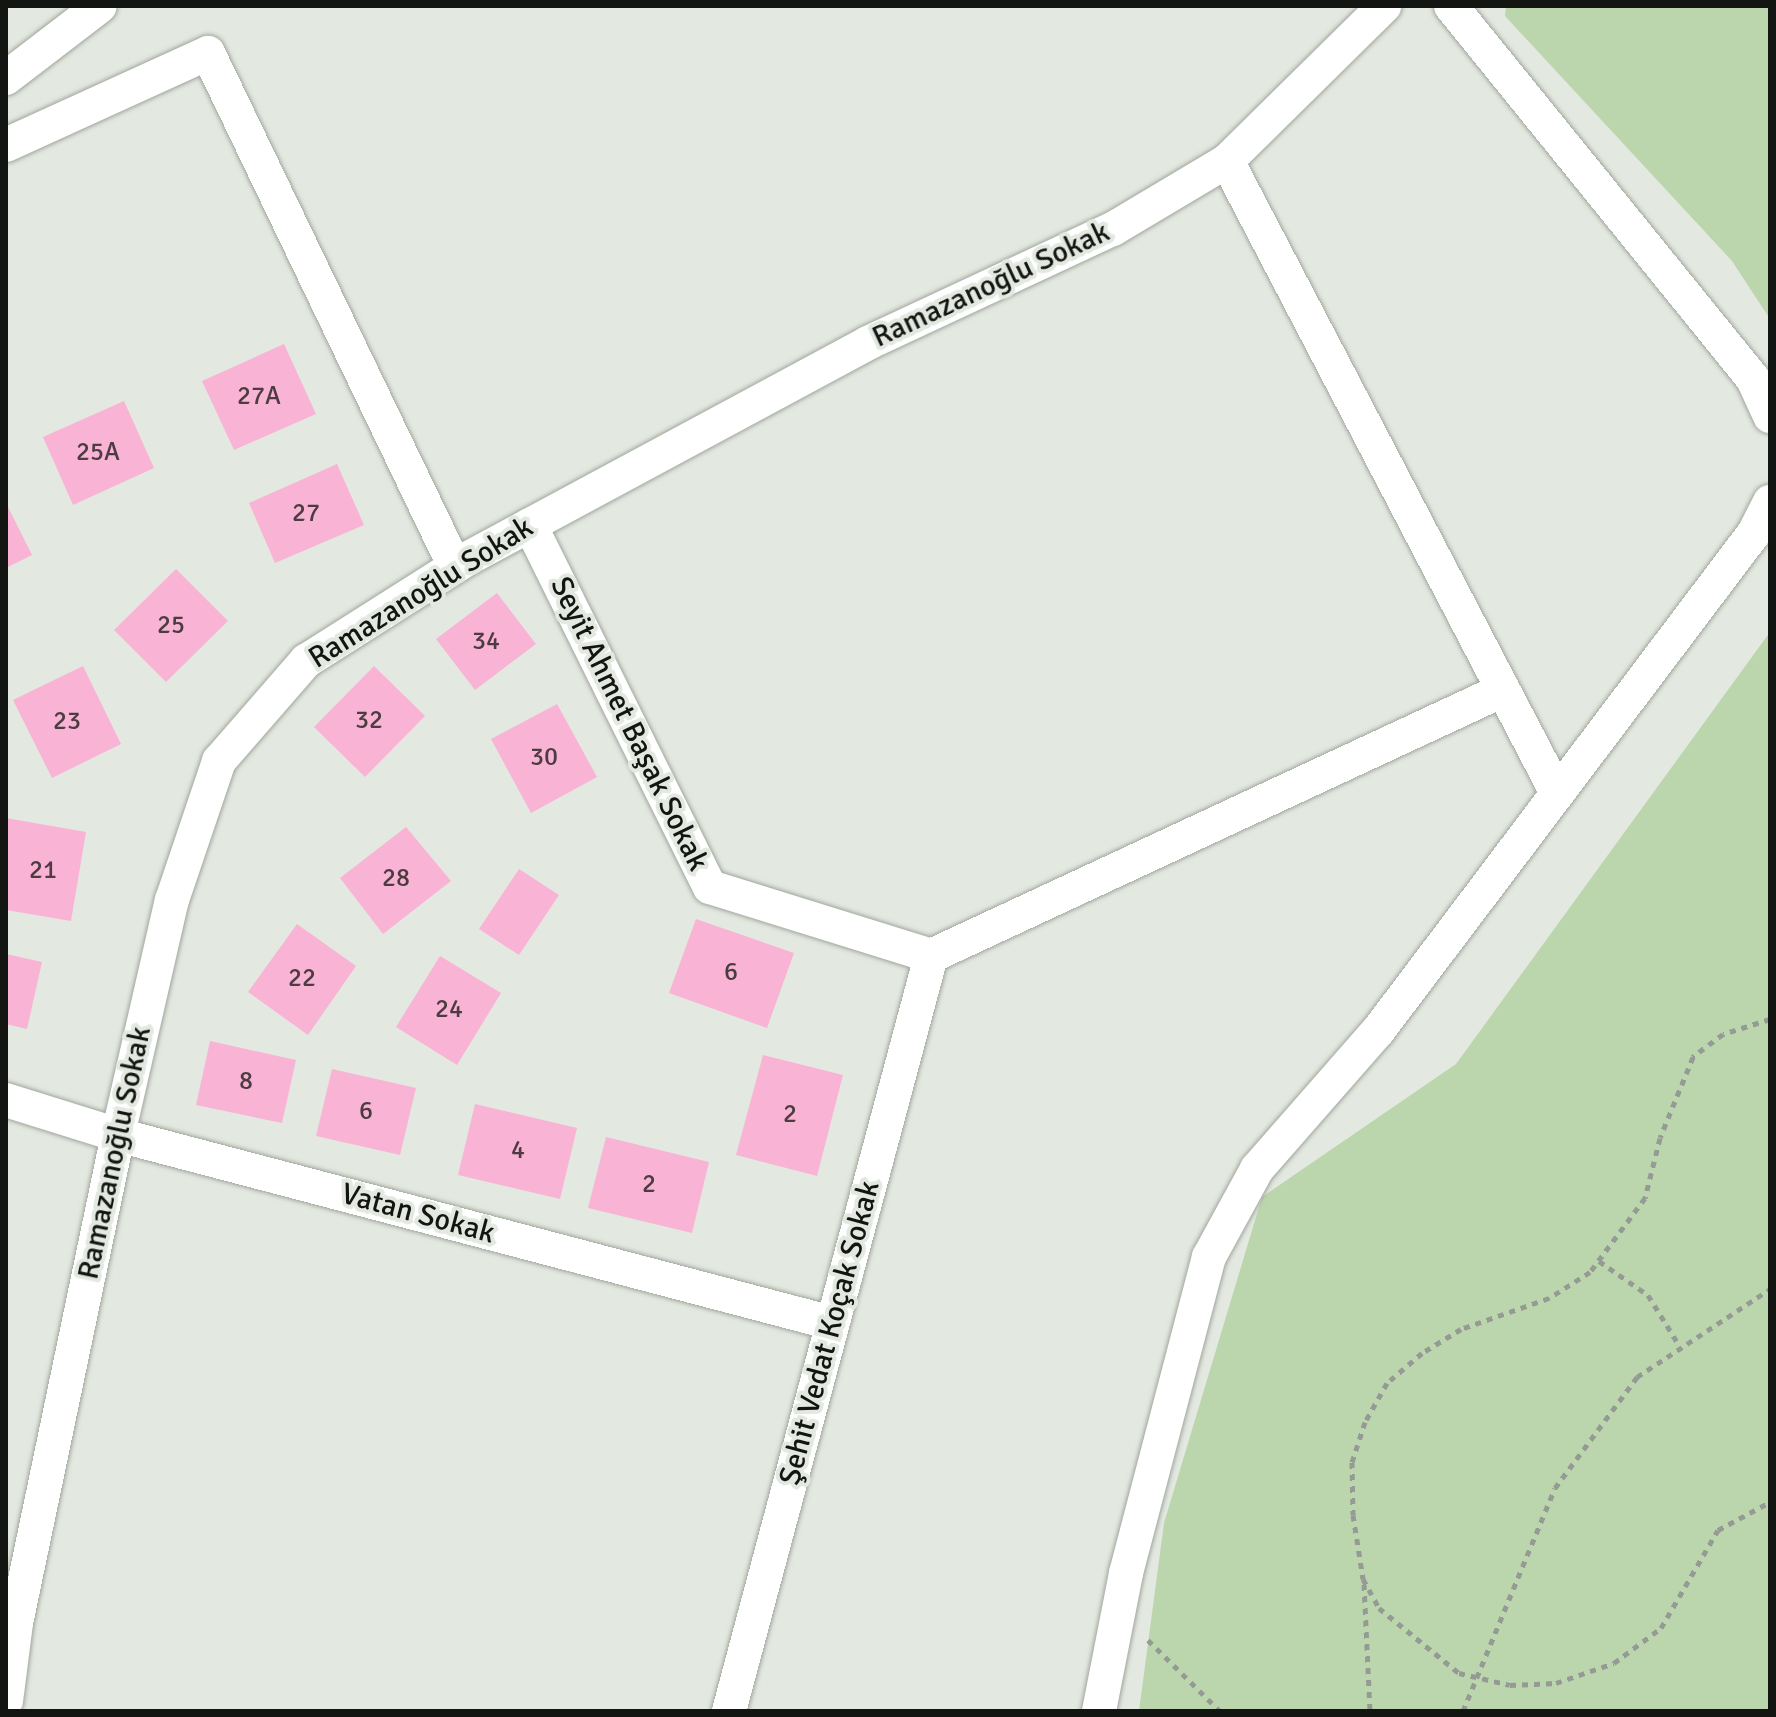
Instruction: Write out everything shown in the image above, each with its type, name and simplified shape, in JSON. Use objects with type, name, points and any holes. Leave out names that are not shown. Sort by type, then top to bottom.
[{"type":"street","points":[[6,78],[100,6]]},
{"type":"street","name":"Ramazanoğlu Sokak","points":[[6,1701],[11,1622],[118,1135],[172,900],[219,761],[306,661],[455,567],[868,343],[1113,229],[1227,161],[1384,6]]},
{"type":"street","points":[[1451,6],[1753,379],[1770,416]]},
{"type":"street","points":[[6,145],[208,53],[455,567]]},
{"type":"street","points":[[1227,161],[1557,793]]},
{"type":"street","points":[[1099,1711],[1119,1611],[1209,1257],[1257,1169],[1378,1031],[1754,533],[1770,502]]},
{"type":"street","name":"Seyit Ahmet Başak Sokak","points":[[530,525],[710,887],[931,956]]},
{"type":"street","points":[[931,956],[1503,690]]},
{"type":"street","name":"Şehit Vedat Koçak Sokak","points":[[729,1711],[931,956]]},
{"type":"street","name":"Vatan Sokak","points":[[6,1100],[118,1135],[832,1323]]},
{"type":"path","points":[[1370,1711],[1363,1579],[1353,1515],[1352,1462],[1365,1422],[1387,1383],[1461,1329],[1549,1298],[1599,1261],[1645,1198],[1660,1138],[1693,1057],[1723,1034],[1770,1019]]},
{"type":"path","points":[[1599,1261],[1648,1295],[1679,1345]]},
{"type":"path","points":[[1463,1711],[1555,1488],[1637,1377],[1679,1345],[1770,1289]]},
{"type":"path","points":[[1363,1579],[1379,1608],[1459,1673],[1510,1685],[1556,1683],[1614,1663],[1661,1628],[1718,1530],[1770,1502]]},
{"type":"path","points":[[1119,1611],[1220,1711]]},
{"type":"green space","points":[[1506,6],[1770,6],[1770,319],[1732,261],[1505,16]]},
{"type":"green space","points":[[1770,632],[1770,1711],[1139,1711],[1164,1523],[1262,1197],[1456,1064]]},
{"type":"building","points":[[284,344],[316,414],[234,450],[202,381]]},
{"type":"building","points":[[124,401],[154,468],[73,505],[43,437]]},
{"type":"building","points":[[337,464],[364,525],[275,563],[249,503]]},
{"type":"building","points":[[6,503],[32,555],[6,568]]},
{"type":"building","points":[[176,569],[228,621],[166,682],[114,630]]},
{"type":"building","points":[[497,593],[536,644],[475,690],[436,639]]},
{"type":"building","points":[[83,666],[121,744],[52,778],[13,700]]},
{"type":"building","points":[[374,666],[425,716],[365,777],[314,727]]},
{"type":"building","points":[[557,704],[597,777],[531,813],[491,739]]},
{"type":"building","points":[[6,818],[86,832],[71,921],[6,910]]},
{"type":"building","points":[[406,827],[451,881],[383,934],[340,878]]},
{"type":"building","points":[[519,869],[559,895],[519,955],[479,929]]},
{"type":"building","points":[[696,919],[794,953],[767,1028],[669,993]]},
{"type":"building","points":[[297,924],[356,966],[308,1035],[248,992]]},
{"type":"building","points":[[6,954],[42,962],[27,1029],[6,1024]]},
{"type":"building","points":[[440,956],[501,993],[457,1065],[396,1027]]},
{"type":"building","points":[[210,1041],[296,1060],[282,1123],[196,1105]]},
{"type":"building","points":[[763,1055],[843,1075],[817,1176],[736,1155]]},
{"type":"building","points":[[332,1069],[416,1088],[400,1155],[316,1136]]},
{"type":"building","points":[[475,1104],[577,1128],[560,1199],[458,1175]]},
{"type":"building","points":[[606,1137],[709,1162],[692,1233],[588,1208]]}]
